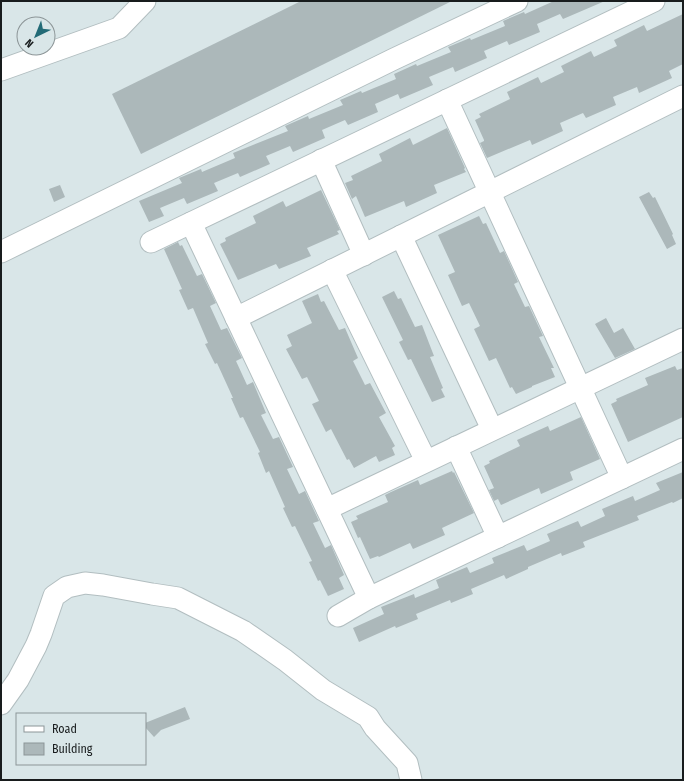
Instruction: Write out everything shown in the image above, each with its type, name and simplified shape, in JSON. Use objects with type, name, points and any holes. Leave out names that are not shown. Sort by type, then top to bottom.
[{"type":"street","points":[[1,70],[119,28],[145,1]]},
{"type":"street","points":[[1,252],[394,59],[517,1]]},
{"type":"street","points":[[151,242],[654,1]]},
{"type":"street","points":[[236,318],[683,96]]},
{"type":"street","points":[[447,100],[622,478]]},
{"type":"street","points":[[321,160],[364,255]]},
{"type":"street","points":[[191,223],[369,598]]},
{"type":"street","points":[[401,236],[492,429]]},
{"type":"street","points":[[332,270],[426,461]]},
{"type":"street","points":[[327,508],[683,338]]},
{"type":"street","points":[[456,447],[498,537]]},
{"type":"street","points":[[338,616],[369,598],[683,449]]},
{"type":"street","points":[[1,704],[18,680],[36,646],[54,596],[67,587],[85,583],[178,598],[243,631],[285,660],[323,690],[368,717],[375,728],[407,763],[411,780]]},
{"type":"building","points":[[301,1],[452,1],[141,154],[112,94]]},
{"type":"building","points":[[554,1],[605,1],[563,19],[560,14],[537,24],[540,32],[509,45],[507,41],[484,51],[487,58],[455,72],[453,67],[429,77],[433,85],[400,99],[398,94],[375,104],[378,112],[348,125],[345,120],[322,130],[325,138],[293,152],[290,146],[266,156],[270,164],[240,177],[238,173],[214,183],[218,191],[187,204],[184,198],[160,208],[164,216],[149,222],[139,201],[182,183],[179,178],[201,169],[202,172],[235,158],[233,153],[288,131],[285,126],[308,116],[309,119],[343,105],[340,100],[396,79],[394,74],[416,64],[417,66],[451,52],[448,47],[470,38],[471,40],[505,26],[503,21],[524,12],[525,14]]},
{"type":"building","points":[[683,14],[683,64],[669,71],[672,78],[639,93],[637,87],[613,97],[616,105],[586,118],[583,113],[560,123],[563,131],[532,145],[530,140],[487,158],[480,143],[484,140],[475,120],[481,117],[479,114],[510,99],[507,92],[538,77],[541,83],[564,72],[561,66],[591,51],[594,57],[617,46],[614,40],[644,25],[647,31]]},
{"type":"building","points":[[447,128],[466,172],[434,185],[437,193],[406,207],[404,201],[365,217],[356,196],[352,199],[345,183],[353,180],[351,176],[382,161],[379,154],[410,138],[413,145]]},
{"type":"building","points":[[60,185],[65,197],[54,202],[49,189]]},
{"type":"building","points":[[321,190],[340,230],[337,231],[339,234],[307,248],[311,256],[279,269],[276,264],[238,280],[220,244],[226,241],[225,238],[256,223],[253,216],[283,201],[286,207]]},
{"type":"building","points":[[649,192],[653,198],[655,197],[673,234],[672,235],[676,244],[667,249],[639,197]]},
{"type":"building","points":[[479,216],[483,224],[486,223],[500,253],[504,251],[518,282],[514,284],[525,307],[529,306],[543,336],[539,337],[554,368],[551,368],[555,377],[516,394],[512,387],[510,388],[496,358],[489,361],[474,329],[480,326],[469,303],[462,306],[448,275],[455,272],[438,235]]},
{"type":"building","points":[[178,242],[180,246],[182,245],[197,276],[202,274],[216,303],[210,306],[221,330],[227,328],[242,358],[236,361],[247,385],[253,382],[266,413],[261,415],[273,439],[279,437],[293,467],[287,469],[299,494],[305,491],[319,521],[313,523],[325,548],[331,545],[344,575],[339,578],[344,589],[328,596],[320,580],[318,581],[309,562],[312,561],[295,526],[292,527],[269,471],[266,473],[258,453],[260,452],[243,417],[240,418],[231,398],[233,398],[217,363],[215,364],[205,344],[208,343],[193,308],[188,310],[179,290],[182,289],[164,249]]},
{"type":"building","points":[[394,291],[398,299],[401,298],[415,327],[422,325],[434,356],[430,357],[443,388],[441,389],[445,397],[432,402],[411,359],[408,360],[399,342],[403,340],[382,297]]},
{"type":"building","points":[[318,294],[321,302],[324,301],[339,330],[345,328],[358,358],[353,361],[365,385],[370,383],[386,413],[379,417],[395,446],[392,448],[395,455],[379,462],[376,456],[354,468],[349,459],[347,460],[331,429],[326,432],[312,404],[319,401],[307,377],[302,379],[286,349],[292,346],[287,335],[312,323],[302,301]]},
{"type":"building","points":[[606,318],[614,333],[623,328],[635,349],[615,358],[595,324]]},
{"type":"building","points":[[675,366],[677,370],[683,368],[683,417],[628,442],[611,404],[617,401],[616,399],[648,385],[645,378]]},
{"type":"building","points":[[581,417],[600,459],[570,472],[573,480],[541,494],[539,488],[501,505],[498,499],[494,501],[489,490],[494,488],[484,466],[490,463],[489,461],[520,446],[517,440],[548,426],[550,431]]},
{"type":"building","points":[[452,471],[453,473],[454,472],[474,513],[442,528],[445,535],[413,549],[410,543],[379,557],[370,559],[351,522],[358,519],[356,516],[388,502],[385,495],[391,492],[418,480],[420,485]]},
{"type":"building","points":[[683,472],[683,498],[637,516],[639,520],[583,542],[585,547],[562,556],[561,553],[528,567],[528,569],[506,579],[504,575],[471,589],[473,594],[451,603],[450,600],[416,614],[418,619],[396,628],[395,626],[359,642],[353,628],[384,614],[381,607],[414,594],[415,598],[439,588],[436,580],[467,567],[470,573],[494,563],[492,558],[524,545],[527,551],[550,541],[547,534],[578,521],[581,527],[605,516],[602,509],[633,496],[635,501],[660,490],[656,483]]},
{"type":"building","points":[[185,707],[190,719],[161,730],[154,737],[146,728],[146,723]]}]
